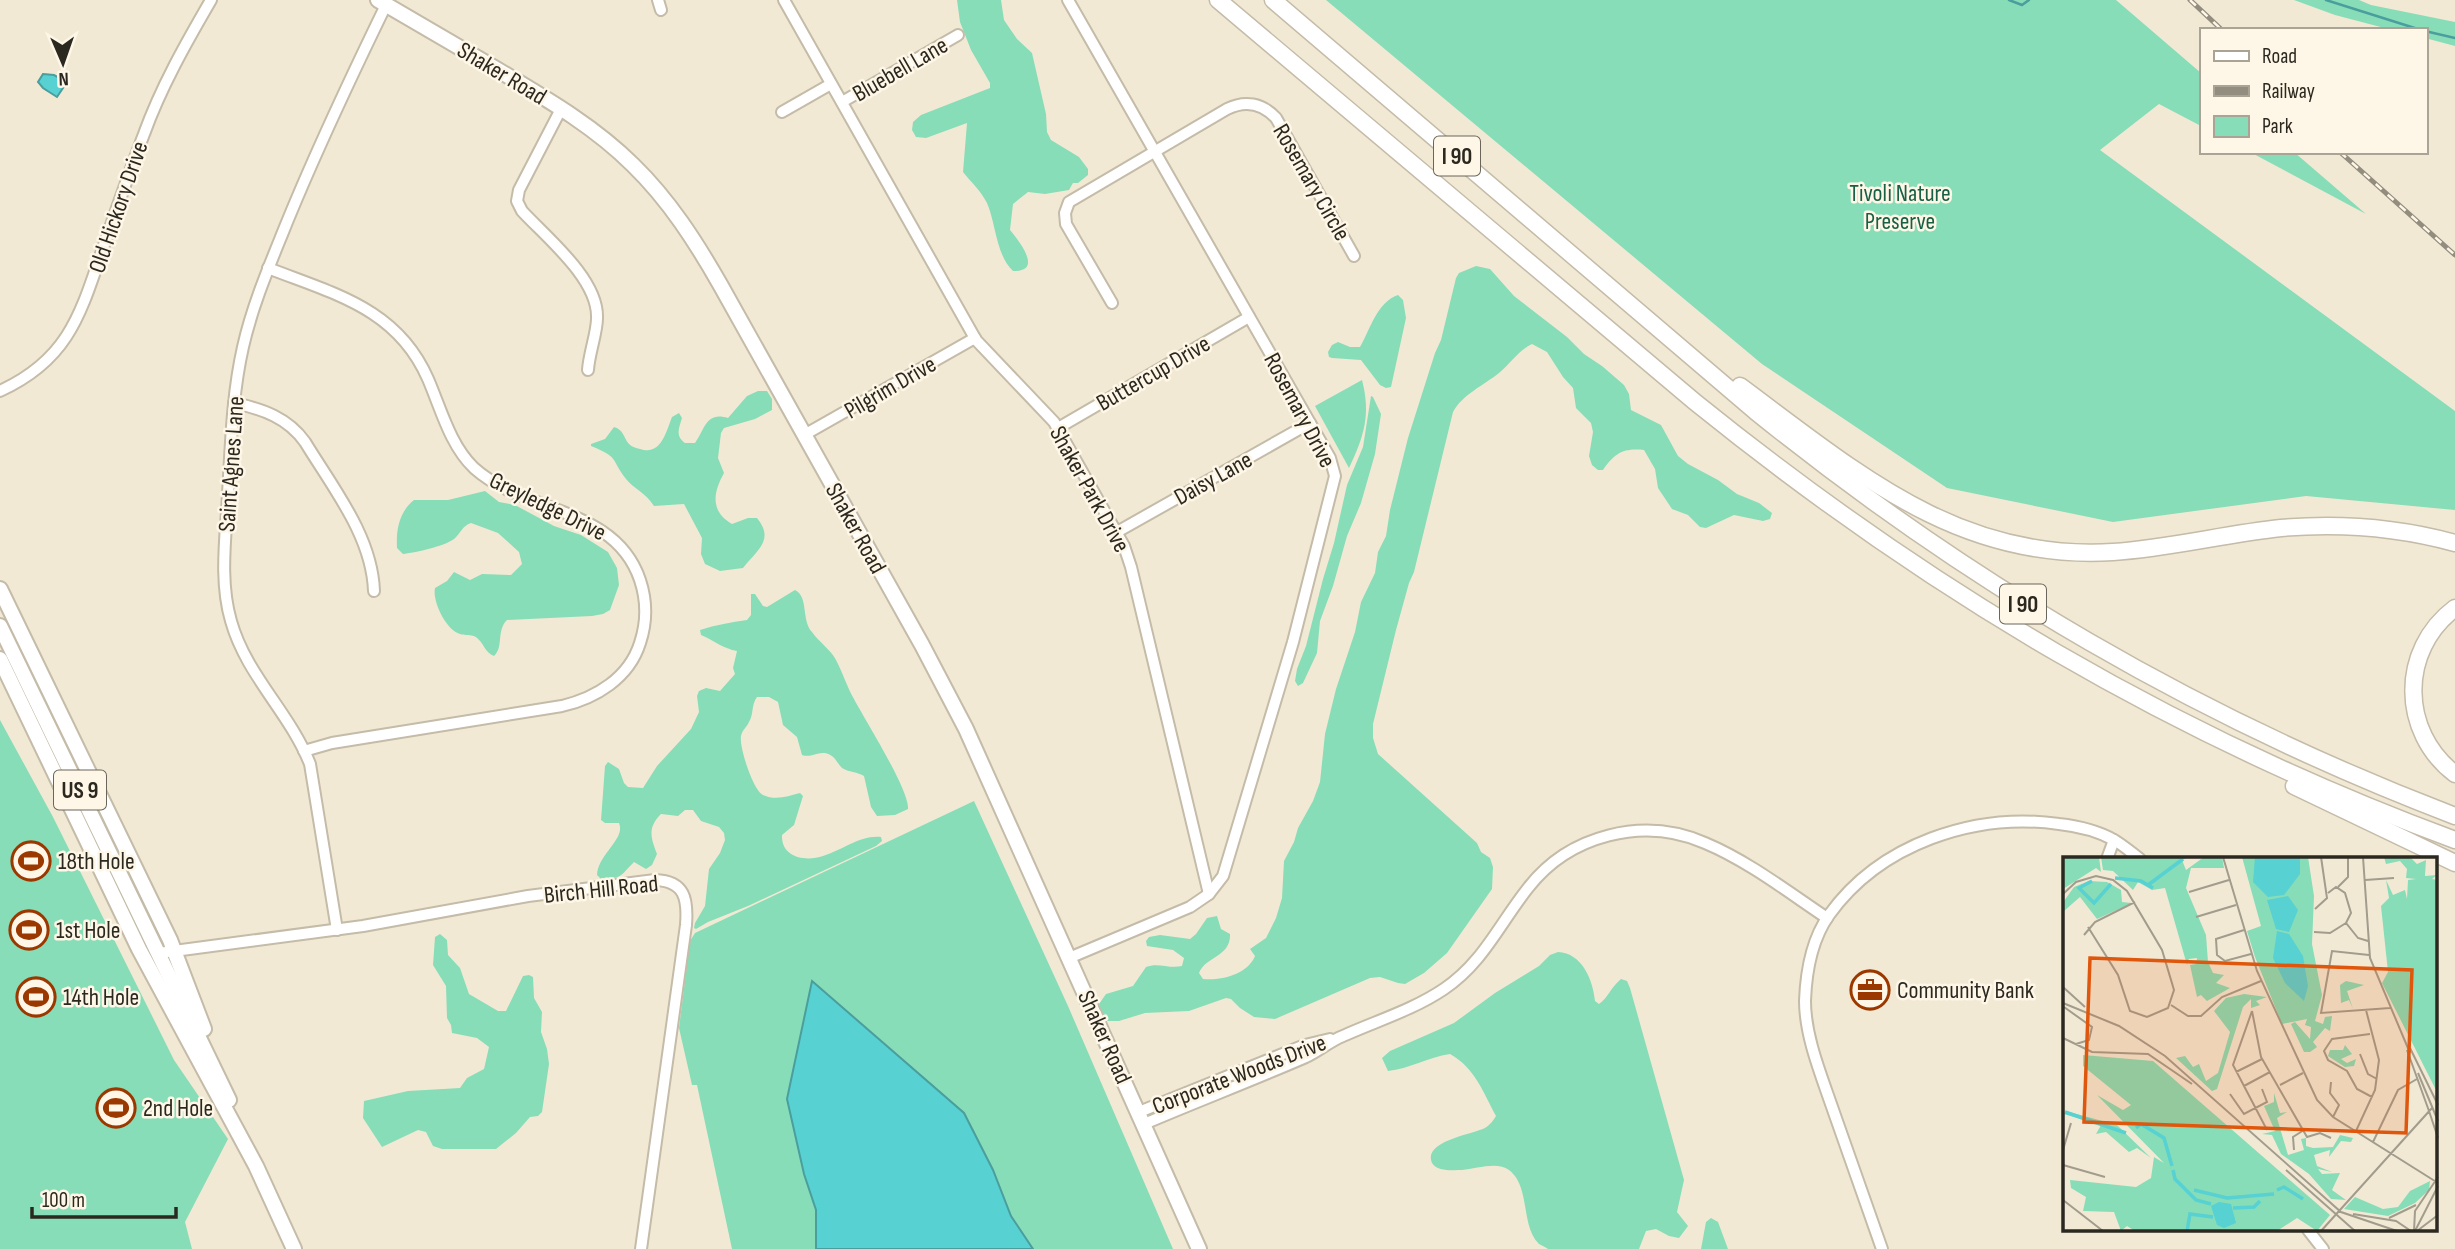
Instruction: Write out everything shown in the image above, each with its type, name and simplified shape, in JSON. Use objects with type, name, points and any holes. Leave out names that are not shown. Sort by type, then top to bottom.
[{"type":"highway","name":"I 90","points":[[1218,0],[1695,402],[1859,528],[1978,607],[2077,667],[2170,716],[2311,783],[2455,840]]},
{"type":"highway","name":"I 90","points":[[1273,0],[1715,378],[1834,475],[1919,536],[2004,592],[2103,651],[2227,718],[2319,761],[2455,816]]},
{"type":"highway","points":[[1641,313],[1863,476],[1940,520],[1989,539],[2063,552],[2113,552],[2284,528],[2336,527],[2389,531],[2455,543]]},
{"type":"highway","points":[[2455,608],[2437,624],[2429,636],[2418,661],[2413,689],[2416,717],[2426,742],[2444,765],[2455,774]]},
{"type":"highway","points":[[2170,716],[2271,775],[2455,863]]},
{"type":"main road","name":"Shaker Road","points":[[382,2],[561,109],[610,144],[642,174],[670,206],[704,257],[955,707],[1199,1249]]},
{"type":"main road","points":[[0,589],[175,952],[221,1082]]},
{"type":"main road","name":"US 9","points":[[0,626],[221,1082],[256,1166]]},
{"type":"main road","name":"US 9","points":[[0,659],[109,889],[171,1012],[256,1166],[294,1249]]},
{"type":"main road","points":[[109,889],[145,947],[151,952],[159,953]]},
{"type":"street","name":"Old Hickory Drive","points":[[0,391],[39,368],[57,350],[77,321],[145,130],[179,57],[211,0]]},
{"type":"street","name":"Shaker Park Drive","points":[[784,0],[975,338],[1058,428],[1116,532],[1130,562],[1209,894]]},
{"type":"street","name":"Rosemary Drive","points":[[1068,0],[1333,464],[1334,487],[1293,642],[1228,862],[1223,876],[1209,894]]},
{"type":"street","name":"Saint Agnes Lane","points":[[337,930],[317,798],[304,751],[249,666],[237,639],[229,613],[224,568],[234,404],[245,337],[268,268],[382,2]]},
{"type":"street","name":"Bluebell Lane","points":[[842,102],[958,35]]},
{"type":"street","name":"Bluebell Lane","points":[[782,112],[831,84]]},
{"type":"street","name":"Rosemary Circle","points":[[1156,151],[1231,106],[1251,104],[1265,108],[1279,122],[1354,256]]},
{"type":"street","points":[[561,109],[517,198],[522,211],[575,268],[590,292],[597,318],[588,370]]},
{"type":"street","points":[[1112,303],[1066,225],[1065,210],[1076,196],[1156,151]]},
{"type":"street","name":"Greyledge Drive","points":[[268,268],[360,305],[391,326],[415,354],[454,441],[466,459],[498,484],[595,526],[612,537],[635,568],[645,605],[643,632],[632,660],[611,684],[587,699],[562,706],[328,744],[304,751]]},
{"type":"street","name":"Buttercup Drive","points":[[1058,428],[1249,317]]},
{"type":"street","name":"Pilgrim Drive","points":[[804,435],[975,338]]},
{"type":"street","points":[[234,404],[260,409],[284,421],[306,442],[363,542],[373,568],[374,591]]},
{"type":"street","name":"Daisy Lane","points":[[1116,532],[1310,423]]},
{"type":"street","points":[[1882,1249],[1809,1031],[1805,1004],[1810,959],[1827,918],[1871,871],[1903,851],[1966,827],[2032,820],[2076,826],[2114,840],[2137,857]]},
{"type":"street","name":"Corporate Woods Drive","points":[[1141,1118],[1305,1045],[1339,1037],[1413,1006],[1455,981],[1483,953],[1527,888],[1547,867],[1577,847],[1607,836],[1646,831],[1695,839],[1725,853],[1827,918]]},
{"type":"street","points":[[2108,857],[2114,840]]},
{"type":"street","name":"Birch Hill Road","points":[[159,953],[337,930],[571,891],[655,880],[667,881],[678,888],[686,902],[686,925],[641,1249]]},
{"type":"street","points":[[1069,958],[1190,907],[1209,894]]},
{"type":"street","points":[[2310,1232],[2323,1249]]},
{"type":"green space","points":[[957,0],[1001,0],[1004,20],[1017,39],[1032,53],[1046,114],[1047,132],[1051,140],[1079,157],[1088,169],[1088,175],[1078,183],[1073,183],[1069,190],[1045,194],[1028,192],[1013,204],[1010,230],[1023,248],[1028,261],[1027,267],[1022,270],[1013,271],[1007,264],[987,203],[963,172],[967,123],[926,138],[916,137],[912,130],[913,122],[921,115],[990,88],[960,22]]},
{"type":"green space","name":"Tivoli Nature Preserve","points":[[1326,0],[2116,0],[2200,72],[2200,125],[2159,104],[2100,150],[2455,411],[2455,510],[2306,496],[2113,522],[1947,488],[1762,364]]},
{"type":"green space","points":[[2294,0],[2359,0],[2371,5],[2455,22],[2455,46],[2427,39],[2427,28],[2384,28],[2335,15]]},
{"type":"green space","points":[[2254,154],[2296,154],[2366,214]]},
{"type":"green space","points":[[1476,266],[1490,269],[1514,296],[1624,385],[1629,394],[1631,410],[1661,425],[1678,456],[1737,494],[1759,503],[1772,513],[1770,519],[1763,521],[1734,515],[1706,528],[1700,527],[1688,515],[1672,509],[1658,488],[1655,469],[1644,450],[1620,453],[1603,470],[1598,470],[1592,465],[1589,456],[1593,432],[1591,423],[1576,408],[1573,388],[1547,352],[1532,344],[1523,350],[1499,373],[1468,395],[1453,412],[1373,724],[1373,738],[1378,754],[1477,843],[1481,852],[1490,858],[1493,867],[1492,889],[1447,953],[1424,973],[1405,984],[1380,977],[1370,978],[1275,1019],[1254,1017],[1226,998],[1189,1011],[1145,1013],[1119,1021],[1107,1021],[1099,1004],[1106,994],[1133,986],[1146,967],[1182,966],[1184,958],[1173,950],[1147,946],[1149,937],[1160,935],[1190,939],[1207,918],[1217,916],[1221,929],[1230,934],[1229,942],[1199,973],[1203,979],[1218,979],[1240,972],[1251,962],[1255,956],[1250,949],[1266,938],[1276,918],[1282,898],[1284,861],[1320,782],[1325,734],[1336,689],[1355,632],[1361,602],[1375,573],[1378,552],[1386,536],[1408,438],[1441,340],[1456,278],[1459,273]]},
{"type":"green space","points":[[1398,295],[1403,300],[1406,318],[1391,387],[1386,388],[1380,385],[1361,360],[1332,358],[1328,352],[1332,345],[1338,342],[1350,347],[1360,347],[1379,310]]},
{"type":"green space","points":[[1362,380],[1366,415],[1359,446],[1349,468],[1315,406]]},
{"type":"green space","points":[[758,391],[767,391],[772,399],[772,410],[755,419],[724,428],[718,458],[724,473],[716,501],[720,513],[732,524],[748,518],[757,518],[762,526],[764,539],[743,568],[720,571],[705,564],[701,554],[702,538],[684,504],[654,506],[626,479],[611,456],[591,444],[605,439],[614,427],[622,432],[631,446],[653,449],[665,436],[672,417],[679,413],[682,418],[680,438],[685,443],[695,443],[711,419],[721,416],[728,418],[747,396]]},
{"type":"green space","points":[[1371,396],[1381,414],[1375,454],[1320,621],[1317,653],[1303,683],[1298,686],[1295,681],[1297,669],[1306,646],[1334,543],[1347,485],[1363,447]]},
{"type":"green space","points":[[485,491],[499,502],[515,505],[554,526],[581,535],[608,552],[617,568],[619,585],[610,610],[592,616],[507,620],[494,656],[476,637],[460,634],[450,627],[438,607],[435,588],[447,581],[454,572],[470,580],[482,574],[511,575],[522,564],[519,552],[498,533],[471,523],[450,542],[403,554],[397,548],[400,522],[405,510],[414,500],[448,500]]},
{"type":"green space","points":[[795,590],[804,603],[809,627],[836,660],[895,772],[908,809],[895,815],[877,816],[871,807],[864,776],[842,768],[828,754],[802,755],[797,737],[783,725],[778,702],[769,697],[757,697],[751,719],[741,736],[742,749],[751,777],[759,791],[768,797],[786,797],[800,793],[803,796],[794,825],[782,835],[786,849],[802,858],[816,858],[866,838],[881,837],[882,841],[696,929],[695,923],[705,906],[709,869],[720,853],[725,840],[724,833],[719,827],[701,821],[693,810],[685,810],[678,816],[661,814],[652,829],[657,854],[652,865],[646,869],[634,862],[620,876],[601,879],[597,875],[599,867],[620,829],[619,823],[605,823],[601,820],[605,766],[608,762],[619,769],[628,787],[643,788],[657,766],[691,729],[699,712],[699,691],[706,688],[720,691],[735,674],[733,668],[737,651],[701,635],[700,630],[747,620],[751,615],[751,594],[755,594],[763,606],[767,607]]},
{"type":"green space","points":[[0,720],[53,817],[174,1060],[228,1139],[185,1222],[192,1249],[0,1249]]},
{"type":"green space","points":[[974,801],[1068,1006],[1173,1249],[732,1249],[697,1085],[692,1085],[679,1028],[690,941],[695,933]]},
{"type":"green space","points":[[440,934],[447,940],[448,955],[460,968],[469,994],[498,1011],[506,1011],[523,976],[533,977],[534,998],[542,1012],[541,1032],[549,1064],[542,1112],[538,1116],[530,1117],[496,1149],[442,1149],[433,1146],[426,1132],[418,1130],[382,1147],[363,1118],[364,1101],[408,1091],[460,1088],[467,1078],[484,1069],[489,1047],[477,1038],[452,1033],[447,1018],[446,986],[433,965],[435,937]]},
{"type":"green space","points":[[1558,952],[1580,962],[1589,977],[1595,1001],[1599,1004],[1621,979],[1627,981],[1630,988],[1684,1180],[1677,1212],[1688,1226],[1679,1238],[1656,1229],[1646,1231],[1639,1249],[1548,1249],[1540,1245],[1529,1227],[1520,1186],[1509,1170],[1493,1166],[1446,1170],[1432,1163],[1431,1155],[1441,1144],[1485,1128],[1496,1116],[1472,1073],[1450,1054],[1388,1071],[1382,1058],[1390,1051],[1454,1023]]},
{"type":"green space","points":[[1711,1218],[1718,1222],[1728,1249],[1701,1249],[1706,1222]]},
{"type":"water","points":[[43,74],[54,75],[67,82],[57,97],[38,82]]},
{"type":"water","points":[[812,981],[964,1113],[993,1170],[1011,1216],[1033,1249],[816,1249],[816,1210],[804,1174],[787,1099]]},
{"type":"waterway","points":[[2009,0],[2022,5],[2029,0]]},
{"type":"waterway","points":[[2326,0],[2415,28]]},
{"type":"waterway","points":[[2427,31],[2455,38]]},
{"type":"railway","points":[[2190,0],[2220,28]]},
{"type":"railway","points":[[2342,154],[2455,255]]},
{"type":"place","name":"18th Hole","points":[[31,861]]},
{"type":"place","name":"1st Hole","points":[[29,930]]},
{"type":"place","name":"Community Bank","points":[[1870,990]]},
{"type":"place","name":"14th Hole","points":[[36,997]]},
{"type":"place","name":"2nd Hole","points":[[116,1108]]}]
